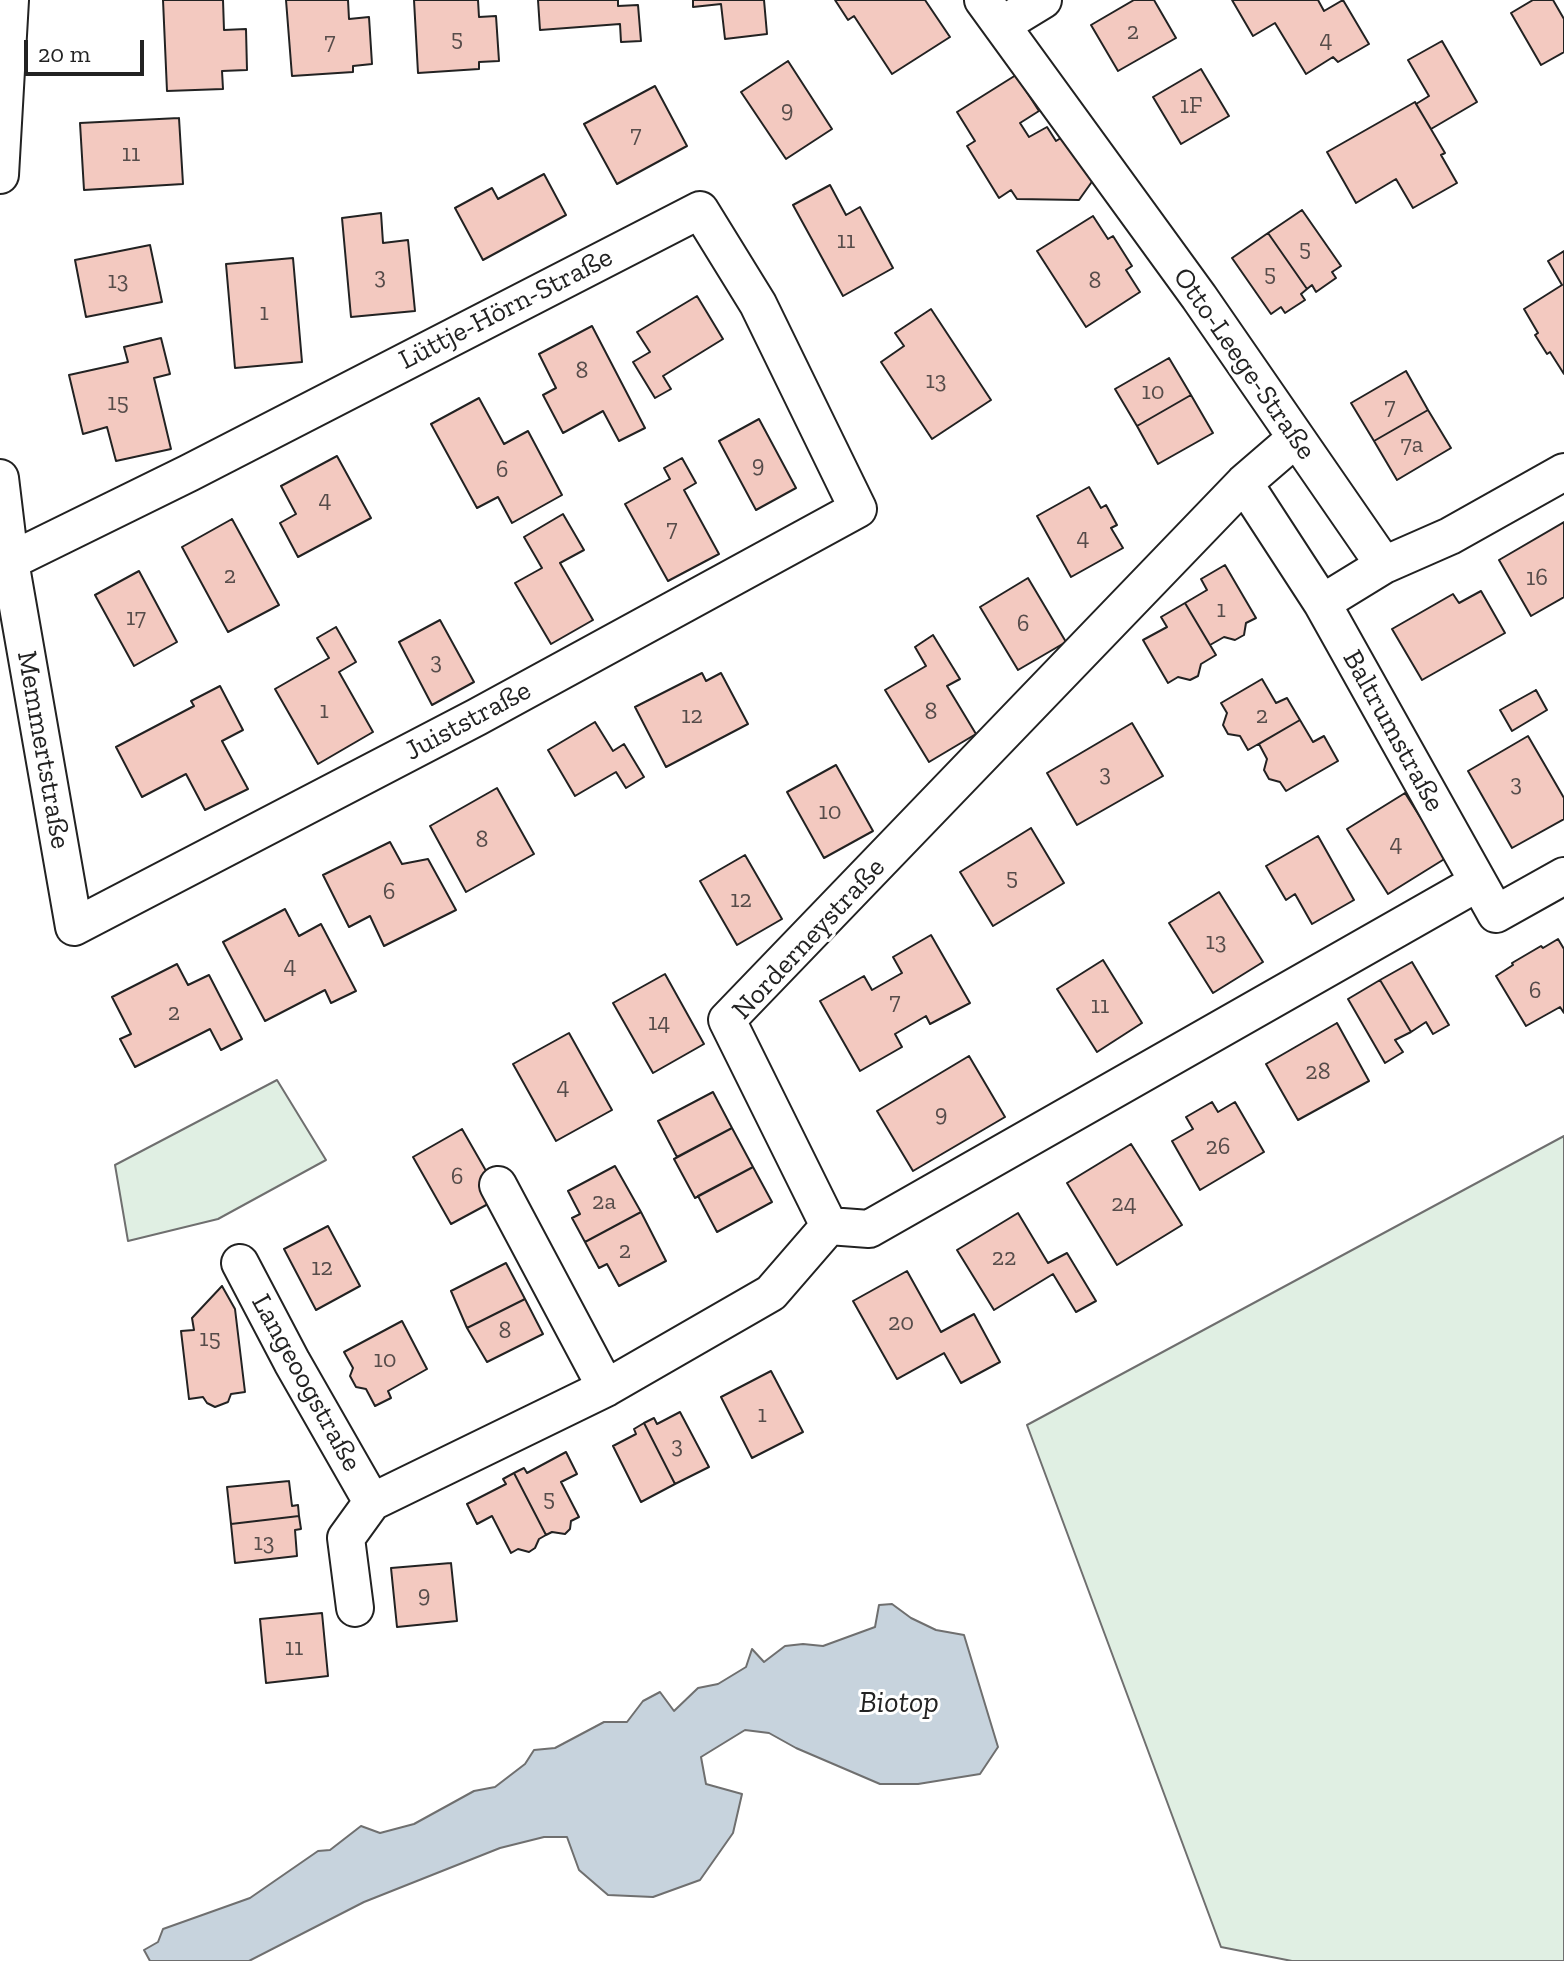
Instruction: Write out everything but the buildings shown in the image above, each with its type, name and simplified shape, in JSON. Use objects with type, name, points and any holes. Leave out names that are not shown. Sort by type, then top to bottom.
[{"type":"street","points":[[0,175],[10,0]]},
{"type":"street","points":[[992,12],[1043,0]]},
{"type":"street","name":"Otto-Leege-Straße","points":[[992,12],[1199,297],[1384,565]]},
{"type":"street","name":"Lüttje-Hörn-Straße","points":[[10,561],[189,473],[700,210],[758,304],[858,509]]},
{"type":"street","name":"Norderneystraße","points":[[829,1226],[727,1020],[1244,483],[1295,439]]},
{"type":"street","points":[[1322,603],[1384,565],[1450,536],[1564,472]]},
{"type":"street","name":"Memmertstraße","points":[[0,478],[10,561],[74,927]]},
{"type":"street","name":"Baltrumstraße","points":[[1244,483],[1322,603],[1496,914],[1564,876]]},
{"type":"street","name":"Juiststraße","points":[[74,927],[463,725],[858,509]]},
{"type":"street","points":[[829,1226],[869,1229],[1477,883]]},
{"type":"street","points":[[498,1185],[606,1388]]},
{"type":"street","name":"Langeoogstraße","points":[[355,1608],[346,1538],[372,1502],[606,1388],[771,1293],[829,1226]]},
{"type":"street","name":"Langeoogstraße","points":[[240,1263],[372,1502]]},
{"type":"green space","points":[[277,1080],[326,1160],[218,1219],[128,1241],[115,1165]]},
{"type":"green space","points":[[1564,1136],[1564,1961],[1292,1961],[1221,1947],[1027,1425]]},
{"type":"water","name":"Biotop","points":[[892,1604],[936,1630],[964,1635],[998,1747],[980,1774],[918,1784],[880,1784],[769,1733],[745,1730],[701,1757],[706,1784],[742,1794],[733,1833],[700,1880],[653,1897],[608,1895],[579,1870],[567,1837],[544,1837],[500,1848],[364,1902],[249,1961],[150,1961],[144,1950],[158,1942],[163,1929],[250,1898],[318,1851],[330,1850],[361,1826],[380,1833],[414,1824],[474,1791],[495,1787],[525,1764],[534,1750],[555,1748],[604,1722],[627,1722],[643,1701],[660,1692],[674,1711],[698,1688],[718,1684],[746,1667],[752,1649],[764,1662],[785,1646],[823,1646],[875,1627],[879,1605]]}]
